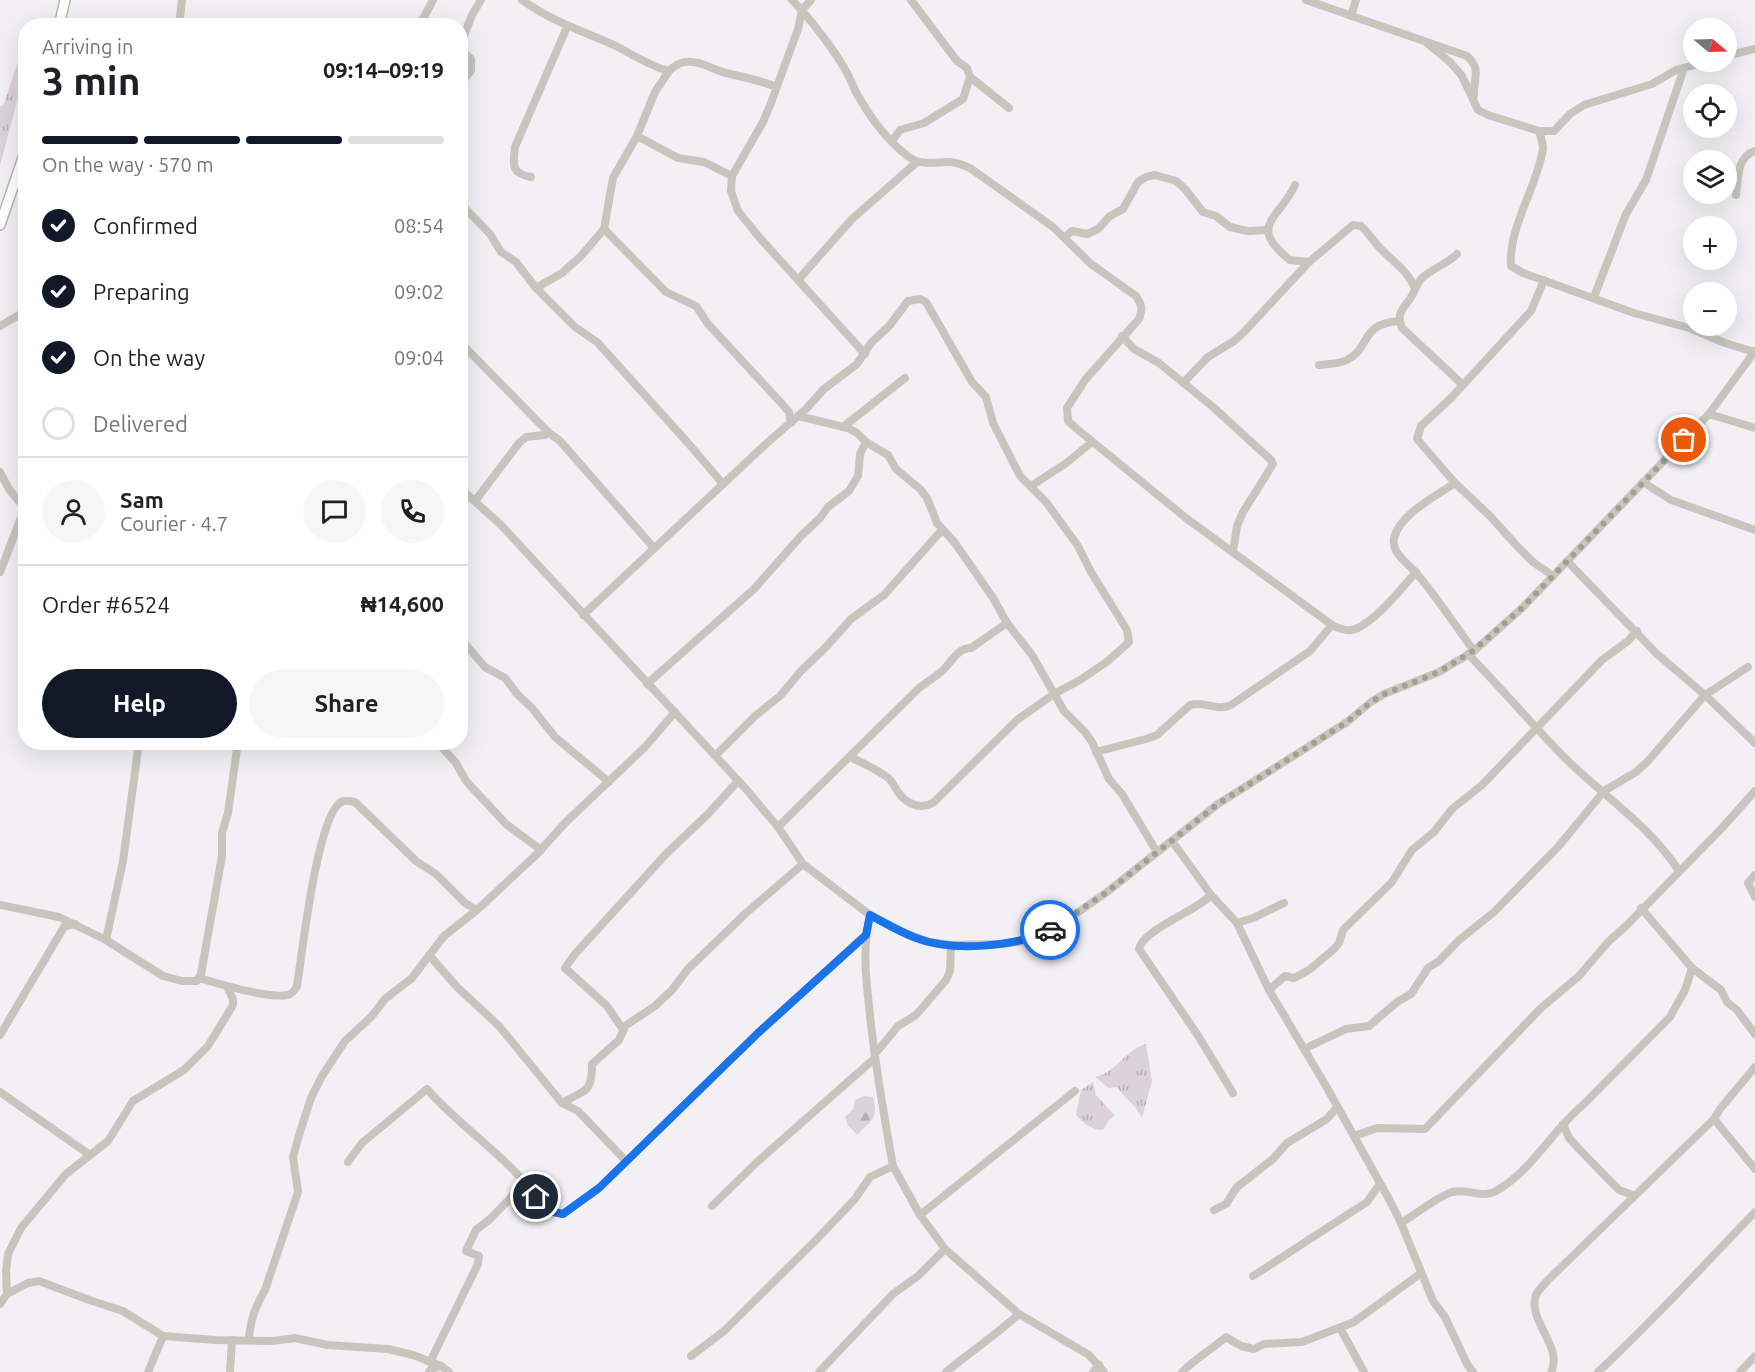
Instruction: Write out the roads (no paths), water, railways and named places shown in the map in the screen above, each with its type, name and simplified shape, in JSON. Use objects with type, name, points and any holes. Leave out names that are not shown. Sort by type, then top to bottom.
[{"type":"main road","points":[[61,18],[65,0]]},
{"type":"main road","points":[[0,225],[18,172]]},
{"type":"street","points":[[180,18],[182,0]]},
{"type":"street","points":[[423,18],[433,0]]},
{"type":"street","points":[[468,26],[481,0]]},
{"type":"street","points":[[522,0],[567,27],[613,45],[657,68],[669,71]]},
{"type":"street","points":[[792,0],[802,9],[847,72],[856,93],[874,121],[909,157],[917,162],[928,164],[950,162],[970,168],[1065,237],[1092,264],[1136,296],[1141,303],[1143,310],[1139,319],[1084,380],[1067,408],[1068,421],[1186,518],[1332,625],[1351,630],[1362,626],[1385,606],[1416,572]]},
{"type":"street","points":[[811,0],[802,9],[798,29],[763,122],[732,176],[731,191],[738,211],[865,354]]},
{"type":"street","points":[[912,0],[957,61],[967,68],[970,77],[1009,108]]},
{"type":"street","points":[[1306,0],[1467,56],[1474,62],[1476,69],[1474,97]]},
{"type":"street","points":[[1351,16],[1356,0]]},
{"type":"street","points":[[531,177],[520,175],[516,171],[513,163],[515,147],[567,27]]},
{"type":"street","points":[[1428,44],[1450,62],[1462,76],[1474,97],[1478,110],[1539,131],[1554,131],[1570,114],[1584,105],[1652,84],[1683,68]]},
{"type":"street","points":[[1737,53],[1755,49]]},
{"type":"street","points":[[468,55],[471,58],[471,70],[468,74]]},
{"type":"street","points":[[536,288],[561,273],[581,256],[604,229],[613,178],[637,136],[655,92],[675,64],[697,63],[776,87]]},
{"type":"street","points":[[1594,297],[1624,220],[1646,180],[1683,71]]},
{"type":"street","points":[[892,141],[900,130],[924,123],[963,99],[970,77]]},
{"type":"street","points":[[468,497],[501,525],[738,781],[778,827],[803,864],[870,915],[917,939],[951,945],[1018,942],[1060,925],[1107,892],[1218,804],[1347,722],[1371,702],[1384,694],[1439,672],[1471,652],[1522,608],[1709,414],[1755,351],[1725,343],[1689,328],[1634,313],[1523,273],[1512,266],[1514,238],[1543,148],[1539,131]]},
{"type":"street","points":[[637,136],[678,158],[704,162],[732,176]]},
{"type":"street","points":[[1737,188],[1743,159],[1750,152],[1755,151]]},
{"type":"street","points":[[798,280],[852,219],[917,162]]},
{"type":"street","points":[[1065,237],[1072,231],[1087,234],[1098,230],[1110,216],[1123,209],[1138,182],[1155,175],[1176,182],[1186,190],[1203,212],[1216,216],[1230,227],[1246,231],[1268,230]]},
{"type":"street","points":[[1295,185],[1270,219],[1268,230],[1272,243],[1290,260],[1309,262]]},
{"type":"street","points":[[468,211],[490,234],[501,252],[516,262],[536,288],[575,327],[597,342],[723,484]]},
{"type":"street","points":[[1183,383],[1208,357],[1244,332],[1309,262],[1347,229],[1357,224],[1409,276],[1415,288]]},
{"type":"street","points":[[604,229],[666,292],[696,306],[708,324],[789,412],[791,423]]},
{"type":"street","points":[[1457,254],[1420,280],[1413,295],[1402,308],[1399,321],[1402,328],[1462,384]]},
{"type":"street","points":[[1544,280],[1531,311],[1421,426],[1418,434],[1420,443],[1455,483],[1533,562],[1553,576]]},
{"type":"street","points":[[583,615],[806,409],[824,389],[857,364],[908,301],[920,299],[926,302],[972,382],[986,397],[993,423],[1020,476],[1046,502],[1078,546],[1130,638],[1126,646],[1108,661],[1017,720],[990,749],[928,806],[924,807],[908,801],[887,777],[850,757]]},
{"type":"street","points":[[0,326],[18,316]]},
{"type":"street","points":[[1319,365],[1348,360],[1379,324],[1399,321]]},
{"type":"street","points":[[1122,336],[1134,349],[1159,363],[1213,407],[1271,460],[1273,464],[1243,512],[1237,526],[1233,552]]},
{"type":"street","points":[[468,350],[548,432],[560,441],[654,548]]},
{"type":"street","points":[[843,427],[905,378]]},
{"type":"street","points":[[1709,414],[1755,428]]},
{"type":"street","points":[[798,416],[843,427],[857,433],[866,442],[888,455],[896,469],[920,489],[927,498],[937,523],[955,543],[993,598],[1007,623],[1032,655],[1058,695],[1064,711],[1084,732],[1109,779],[1122,794],[1157,852]]},
{"type":"street","points":[[475,501],[519,443],[526,437],[545,435],[548,432]]},
{"type":"street","points":[[647,684],[754,589],[828,507],[856,483],[860,454],[866,442]]},
{"type":"street","points":[[1031,486],[1092,442]]},
{"type":"street","points":[[0,472],[18,501]]},
{"type":"street","points":[[1643,482],[1671,500],[1755,530]]},
{"type":"street","points":[[1455,483],[1409,515],[1397,530],[1393,545],[1397,554],[1416,572],[1471,652],[1537,727],[1563,756],[1666,850],[1679,871]]},
{"type":"street","points":[[0,572],[18,527]]},
{"type":"street","points":[[715,756],[755,716],[780,696],[851,619],[884,595],[942,530]]},
{"type":"street","points":[[1568,561],[1657,654],[1705,695],[1755,743]]},
{"type":"street","points":[[778,827],[918,688],[944,669],[958,653],[965,648],[971,648],[1007,623]]},
{"type":"street","points":[[1096,752],[1146,740],[1157,735],[1196,703],[1218,709],[1231,705],[1310,651],[1332,625]]},
{"type":"street","points":[[1269,990],[1285,976],[1294,978],[1309,970],[1334,949],[1339,943],[1343,930],[1392,882],[1412,850],[1434,832],[1452,809],[1482,785],[1602,660],[1628,641],[1637,631]]},
{"type":"street","points":[[468,647],[485,667],[505,678],[555,737],[609,782]]},
{"type":"street","points":[[1304,1049],[1346,1029],[1369,1026],[1411,994],[1428,969],[1494,912],[1558,847],[1604,791],[1636,772],[1647,762],[1705,695],[1748,667]]},
{"type":"street","points":[[249,1340],[250,1323],[256,1305],[265,1290],[298,1192],[293,1157],[311,1098],[322,1076],[345,1041],[372,1016],[385,999],[405,986],[444,936],[477,910],[541,850],[566,822],[645,747],[675,712]]},
{"type":"street","points":[[106,940],[123,861],[138,750]]},
{"type":"street","points":[[0,905],[60,917],[106,940],[163,976],[194,982],[200,978],[222,856],[222,833],[228,813],[237,750]]},
{"type":"street","points":[[444,750],[456,763],[466,781],[506,824],[541,850]]},
{"type":"street","points":[[562,1103],[588,1088],[593,1081],[592,1064],[619,1040],[624,1029],[606,1006],[564,968],[666,854],[708,814],[738,781]]},
{"type":"street","points":[[1354,1136],[1377,1128],[1425,1129],[1541,1008],[1579,976],[1608,942],[1722,828],[1755,791]]},
{"type":"street","points":[[200,978],[227,987],[270,994],[287,995],[294,992],[297,986],[316,864],[335,809],[340,802],[355,802],[416,861],[436,874],[465,903],[477,910]]},
{"type":"street","points":[[1172,841],[1211,895],[1237,923],[1269,990],[1354,1136],[1401,1223],[1432,1301],[1445,1317],[1473,1372]]},
{"type":"street","points":[[622,1028],[663,998],[687,970],[746,913],[803,864]]},
{"type":"street","points":[[1755,875],[1748,883],[1755,897]]},
{"type":"street","points":[[1211,895],[1186,913],[1166,923],[1141,942],[1139,949],[1197,1034],[1233,1093]]},
{"type":"street","points":[[1237,923],[1284,903]]},
{"type":"street","points":[[1641,908],[1692,968],[1720,990],[1727,1002],[1737,1010],[1755,1034]]},
{"type":"street","points":[[870,915],[864,962],[875,1056],[893,1166],[901,1184],[945,1249],[1019,1314],[1089,1355],[1102,1369],[1093,1372]]},
{"type":"street","points":[[0,1035],[64,927],[75,924]]},
{"type":"street","points":[[348,1162],[362,1143],[427,1089],[525,1183],[543,1206],[557,1214],[563,1214],[599,1188],[758,1033],[866,935]]},
{"type":"street","points":[[712,1206],[756,1163],[875,1056],[898,1026],[916,1015],[946,980],[950,971],[951,945]]},
{"type":"street","points":[[429,955],[457,987],[499,1026],[562,1103],[578,1111],[626,1161]]},
{"type":"street","points":[[1401,1223],[1449,1193],[1460,1190],[1483,1195],[1498,1190],[1536,1157],[1563,1124],[1670,1017],[1685,990],[1692,968]]},
{"type":"street","points":[[7,1294],[7,1262],[14,1239],[66,1174],[108,1141],[133,1101],[184,1070],[208,1046],[233,1005],[233,999],[227,987]]},
{"type":"street","points":[[1551,1372],[1554,1365],[1552,1352],[1536,1314],[1537,1294],[1548,1280],[1633,1195],[1714,1119],[1720,1108],[1755,1067]]},
{"type":"street","points":[[920,1215],[1075,1091]]},
{"type":"street","points":[[0,1092],[90,1155]]},
{"type":"street","points":[[1214,1210],[1226,1204],[1237,1187],[1273,1159],[1287,1143],[1327,1119],[1337,1107]]},
{"type":"street","points":[[1714,1119],[1755,1169]]},
{"type":"street","points":[[1563,1124],[1569,1138],[1619,1190],[1633,1195]]},
{"type":"street","points":[[691,1356],[724,1332],[817,1239],[855,1199],[870,1177],[893,1166]]},
{"type":"street","points":[[430,1362],[478,1264],[479,1256],[466,1251],[476,1230],[525,1183]]},
{"type":"street","points":[[1253,1276],[1367,1202],[1379,1185]]},
{"type":"street","points":[[1618,1211],[1621,1197],[1619,1190]]},
{"type":"street","points":[[1598,1372],[1667,1305],[1755,1212]]},
{"type":"street","points":[[819,1372],[893,1294],[918,1276],[945,1249]]},
{"type":"street","points":[[1182,1372],[1190,1363],[1210,1351],[1226,1337],[1241,1346],[1254,1348],[1264,1344],[1302,1342],[1340,1328],[1363,1316],[1421,1273]]},
{"type":"street","points":[[0,1304],[7,1294],[28,1283],[39,1281],[92,1302],[123,1311],[163,1336],[273,1341],[304,1339],[328,1345],[399,1351],[441,1366],[449,1372]]},
{"type":"street","points":[[946,1372],[1019,1314]]},
{"type":"street","points":[[1340,1328],[1364,1372]]},
{"type":"street","points":[[148,1372],[163,1336]]},
{"type":"street","points":[[230,1372],[232,1340]]},
{"type":"street","points":[[1740,1372],[1755,1356]]},
{"type":"street","points":[[429,1372],[441,1366]]}]
